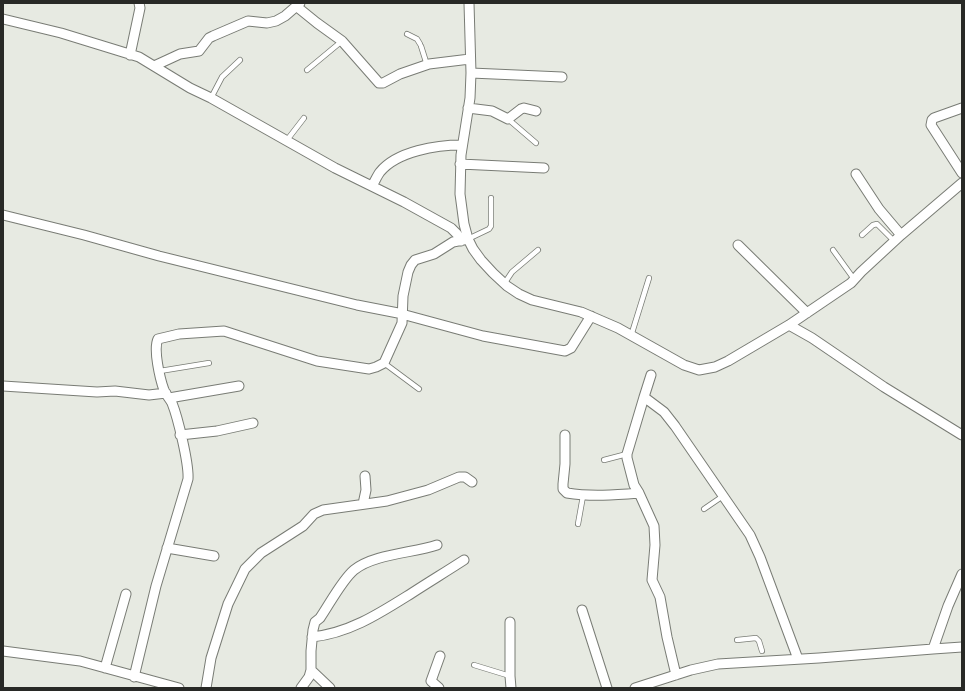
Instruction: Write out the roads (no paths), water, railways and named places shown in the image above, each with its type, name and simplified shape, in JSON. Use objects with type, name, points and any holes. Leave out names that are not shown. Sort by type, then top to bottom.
[{"type":"street","points":[[130,55],[140,8],[139,3]]},
{"type":"street","points":[[465,240],[460,194],[460,164],[468,108],[471,73],[469,3]]},
{"type":"street","points":[[154,66],[180,54],[199,51],[209,38],[238,24],[251,21],[272,23],[285,16],[298,4],[317,23],[342,41],[380,83],[383,83],[400,74],[427,65],[470,59]]},
{"type":"street","points":[[3,19],[61,33],[139,58],[190,88],[211,98],[335,168],[451,228],[465,240],[481,260],[504,284],[519,294],[532,300],[581,312],[591,316],[684,365],[699,370],[715,367],[728,361],[789,325],[841,290],[962,183]]},
{"type":"street","points":[[471,73],[562,77]]},
{"type":"street","points":[[468,108],[492,111],[508,118],[524,108],[536,111]]},
{"type":"street","points":[[962,108],[934,118],[931,126],[962,173]]},
{"type":"street","points":[[372,186],[381,172],[388,165],[404,155],[446,145],[462,145]]},
{"type":"street","points":[[460,164],[544,168]]},
{"type":"street","points":[[856,174],[898,238]]},
{"type":"street","points":[[3,215],[84,235],[159,256],[484,336],[565,351],[571,348],[591,316]]},
{"type":"street","points":[[134,676],[144,630],[188,479],[180,435],[156,354],[158,338],[179,334],[224,331],[317,361],[351,365],[368,369],[376,367],[384,363],[402,323],[403,296],[411,265],[415,260],[434,254],[453,242],[465,240]]},
{"type":"street","points":[[738,245],[807,313]]},
{"type":"street","points":[[789,325],[812,338],[884,387],[962,435]]},
{"type":"street","points":[[651,375],[627,454],[630,473],[634,485],[639,492],[654,526],[655,544],[652,580],[660,597],[666,637],[676,675]]},
{"type":"street","points":[[3,386],[82,392],[115,391],[150,395],[167,395],[239,386]]},
{"type":"street","points":[[644,397],[664,412],[750,535],[760,557],[798,659]]},
{"type":"street","points":[[180,435],[217,431],[253,423]]},
{"type":"street","points":[[565,435],[564,489],[567,493],[583,496],[616,495],[639,492]]},
{"type":"street","points":[[363,504],[366,490],[365,476]]},
{"type":"street","points":[[206,688],[211,658],[228,604],[245,569],[251,562],[278,541],[303,526],[314,514],[329,508],[380,503],[397,499],[428,490],[458,477],[464,477],[472,482]]},
{"type":"street","points":[[301,688],[309,677],[311,670],[312,637],[315,622],[320,618],[354,570],[374,559],[422,550],[437,545]]},
{"type":"street","points":[[167,548],[214,556]]},
{"type":"street","points":[[312,637],[333,634],[368,620],[464,560]]},
{"type":"street","points":[[933,649],[948,606],[962,574]]},
{"type":"street","points":[[105,668],[126,594]]},
{"type":"street","points":[[582,610],[606,688]]},
{"type":"street","points":[[510,622],[511,688]]},
{"type":"street","points":[[635,688],[718,664],[764,655],[798,659],[962,647]]},
{"type":"street","points":[[3,651],[80,661],[179,688]]},
{"type":"street","points":[[438,688],[431,681],[440,656]]},
{"type":"street","points":[[311,670],[330,688]]},
{"type":"lane","points":[[407,34],[417,39],[427,65]]},
{"type":"lane","points":[[307,70],[342,41]]},
{"type":"lane","points":[[211,98],[222,77],[240,60]]},
{"type":"lane","points":[[287,140],[304,118]]},
{"type":"lane","points":[[508,118],[536,144]]},
{"type":"lane","points":[[465,240],[489,229],[491,226],[491,198]]},
{"type":"lane","points":[[862,235],[873,225],[877,224],[898,238]]},
{"type":"lane","points":[[504,284],[512,272],[538,250]]},
{"type":"lane","points":[[833,250],[854,279]]},
{"type":"lane","points":[[631,336],[649,278]]},
{"type":"lane","points":[[160,371],[209,362]]},
{"type":"lane","points":[[384,363],[419,389]]},
{"type":"lane","points":[[604,460],[627,454]]},
{"type":"lane","points":[[578,524],[583,496]]},
{"type":"lane","points":[[704,509],[723,496]]},
{"type":"lane","points":[[737,640],[756,638],[759,641],[764,655]]},
{"type":"lane","points":[[474,665],[510,676]]}]
